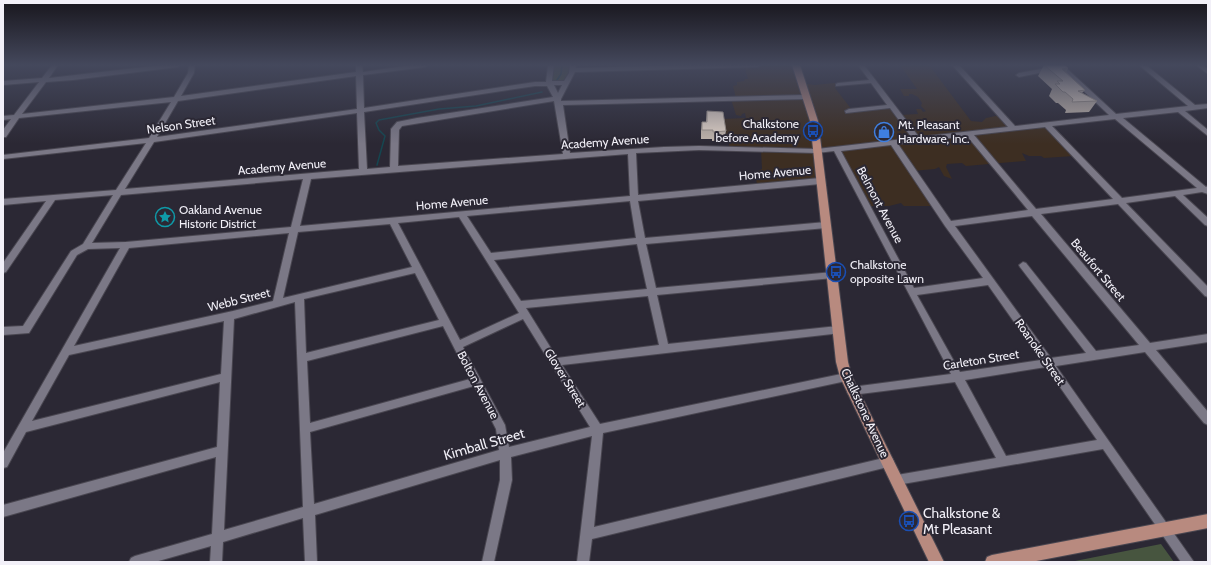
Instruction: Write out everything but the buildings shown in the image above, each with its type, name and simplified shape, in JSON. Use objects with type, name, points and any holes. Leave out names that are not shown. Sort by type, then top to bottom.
[{"type":"main road","name":"Chalkstone Avenue","points":[[804,91],[814,121],[842,362],[852,391],[937,562]]},
{"type":"main road","points":[[992,562],[1208,521]]},
{"type":"street","points":[[3,135],[35,91]]},
{"type":"street","points":[[3,331],[26,330],[74,253],[86,246],[180,91]]},
{"type":"street","points":[[3,118],[232,91]]},
{"type":"street","points":[[360,91],[363,172]]},
{"type":"street","name":"Nelson Street","points":[[3,157],[62,152],[151,141],[487,91]]},
{"type":"street","points":[[552,91],[558,100],[567,157]]},
{"type":"street","points":[[558,100],[562,91]]},
{"type":"street","points":[[882,91],[918,140]]},
{"type":"street","points":[[979,91],[1014,129]]},
{"type":"street","points":[[1088,91],[1116,117],[1207,190]]},
{"type":"street","points":[[1174,91],[1194,108]]},
{"type":"street","points":[[394,169],[395,129],[400,124],[417,120],[558,100],[806,97]]},
{"type":"street","points":[[849,111],[893,106]]},
{"type":"street","name":"Academy Avenue","points":[[3,202],[394,169],[632,151],[699,148],[817,151],[1208,106]]},
{"type":"street","points":[[1180,110],[1208,134]]},
{"type":"street","points":[[1047,125],[1208,293]]},
{"type":"street","name":"Beaufort Street","points":[[969,134],[1208,420]]},
{"type":"street","name":"Roanoke Street","points":[[893,143],[948,224],[1010,308],[1047,363],[1188,562]]},
{"type":"street","name":"Belmont Avenue","points":[[836,148],[1004,462]]},
{"type":"street","points":[[632,151],[634,198],[641,240],[664,348]]},
{"type":"street","points":[[277,303],[307,177]]},
{"type":"street","name":"Home Avenue","points":[[86,246],[126,246],[820,181]]},
{"type":"street","points":[[948,224],[1119,200],[1207,190]]},
{"type":"street","points":[[1176,193],[1208,223]]},
{"type":"street","points":[[3,270],[52,198]]},
{"type":"street","name":"Glover Street","points":[[460,214],[598,430]]},
{"type":"street","name":"Bolton Avenue","points":[[392,220],[501,428],[507,470],[504,493],[487,562]]},
{"type":"street","points":[[488,257],[641,240],[826,224]]},
{"type":"street","points":[[3,463],[126,246]]},
{"type":"street","points":[[1023,265],[1094,356]]},
{"type":"street","name":"Webb Street","points":[[66,352],[229,316],[299,297],[417,269]]},
{"type":"street","points":[[458,345],[522,310],[652,292],[833,275]]},
{"type":"street","points":[[912,292],[989,281]]},
{"type":"street","points":[[299,297],[311,562]]},
{"type":"street","points":[[216,562],[229,316]]},
{"type":"street","points":[[302,358],[445,322]]},
{"type":"street","points":[[555,362],[664,348],[838,330]]},
{"type":"street","name":"Carleton Street","points":[[852,391],[958,377],[1208,338]]},
{"type":"street","name":"Kimball Street","points":[[136,562],[505,453],[598,430],[846,376]]},
{"type":"street","points":[[23,428],[225,377]]},
{"type":"street","points":[[305,429],[477,381]]},
{"type":"street","points":[[583,562],[598,430]]},
{"type":"street","points":[[897,480],[1104,444]]},
{"type":"street","points":[[3,511],[221,452]]},
{"type":"street","points":[[587,534],[888,462]]},
{"type":"shaded area","points":[[734,91],[838,91],[852,110],[892,106],[900,115],[918,114],[916,109],[921,109],[923,112],[926,111],[921,106],[922,103],[918,97],[912,94],[909,94],[909,96],[904,96],[901,91],[949,91],[971,121],[982,122],[986,118],[1000,115],[1012,128],[1045,125],[1074,156],[1044,158],[1041,156],[1029,156],[1022,153],[1026,161],[966,166],[962,163],[947,164],[946,167],[952,179],[944,176],[939,167],[935,169],[912,171],[934,206],[904,206],[901,203],[889,206],[866,206],[835,149],[818,151],[821,180],[758,187],[754,173],[762,169],[761,149],[730,148],[722,119],[746,118],[745,113],[741,116],[736,115],[731,99],[736,98]]},
{"type":"green space","points":[[1161,544],[1174,562],[1070,562]]},
{"type":"waterway","points":[[377,165],[385,136],[379,130],[376,123],[379,120],[439,109],[476,106],[542,92]]},
{"type":"place","name":"Chalkstone before Academy","points":[[813,131]]},
{"type":"place","name":"Mt. Pleasant Hardware, Inc.","points":[[884,132]]},
{"type":"place","name":"Oakland Avenue Historic District","points":[[165,217]]},
{"type":"place","name":"Chalkstone opposite Lawn","points":[[836,272]]},
{"type":"place","name":"Chalkstone & Mt Pleasant","points":[[909,521]]}]
